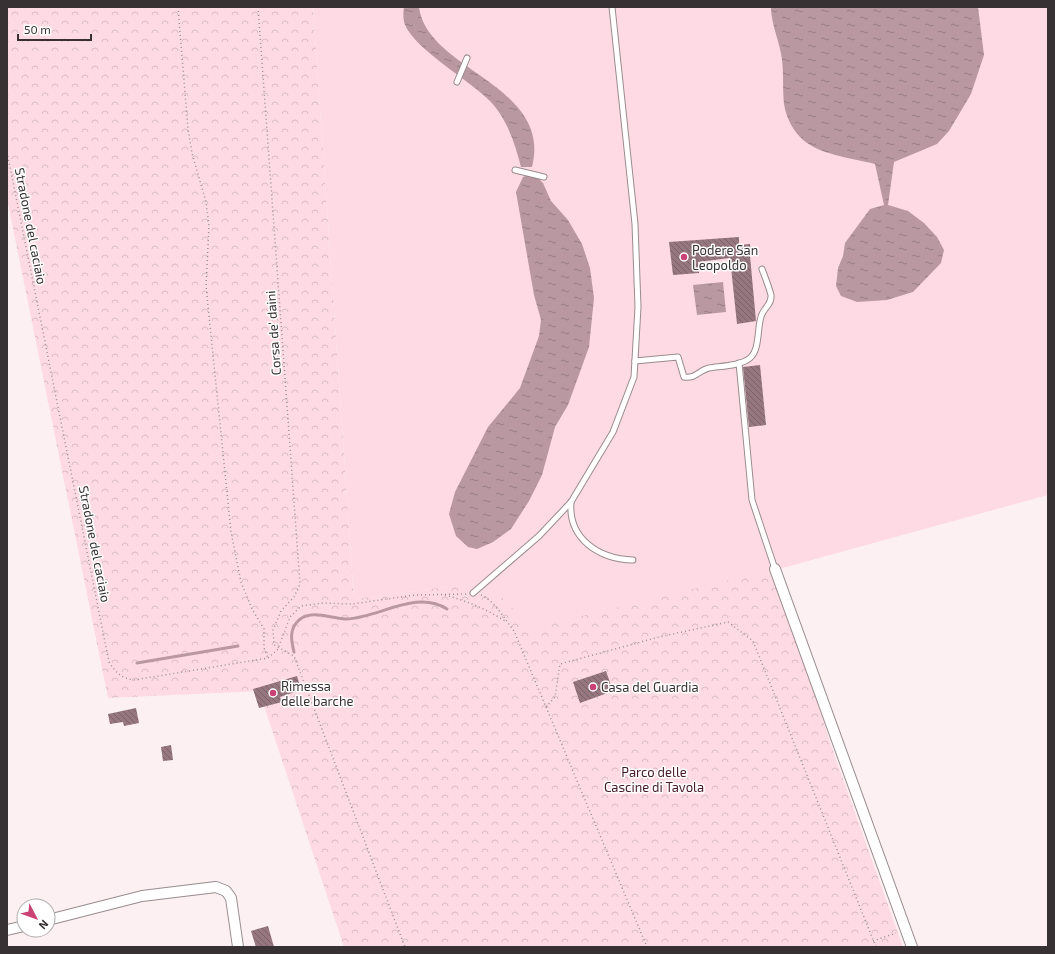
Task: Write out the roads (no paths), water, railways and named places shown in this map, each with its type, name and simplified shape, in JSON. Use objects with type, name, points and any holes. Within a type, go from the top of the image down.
[{"type":"street","points":[[775,569],[912,947]]},
{"type":"street","points":[[56,918],[142,896],[216,887],[226,891],[231,898],[238,947]]},
{"type":"lane","points":[[473,593],[539,536],[571,502],[613,432],[634,376],[638,307],[635,224],[612,7]]},
{"type":"lane","points":[[457,82],[467,58]]},
{"type":"lane","points":[[515,170],[544,177]]},
{"type":"lane","points":[[635,361],[678,357],[684,377],[689,378],[697,376],[705,369],[739,363],[750,358],[756,352],[761,315],[770,303],[771,295],[762,269]]},
{"type":"lane","points":[[739,363],[752,500],[775,569]]},
{"type":"lane","points":[[571,502],[570,515],[572,524],[591,546],[604,555],[620,559],[633,560]]},
{"type":"water","points":[[404,7],[419,7],[427,29],[443,47],[508,97],[524,116],[534,139],[532,167],[521,167],[506,123],[490,101],[431,54],[411,35],[404,23]]},
{"type":"water","points":[[771,7],[978,7],[984,55],[971,94],[949,131],[937,144],[894,162],[888,205],[908,211],[924,223],[937,237],[944,250],[941,263],[913,292],[887,300],[857,302],[841,296],[836,286],[838,268],[843,256],[845,243],[870,209],[884,205],[875,164],[820,150],[799,136],[791,124],[784,104],[782,60],[772,20]]},
{"type":"water","points":[[530,174],[537,177],[543,183],[551,201],[568,220],[582,244],[590,268],[594,298],[589,347],[568,405],[555,427],[542,475],[529,501],[511,529],[493,542],[477,549],[468,547],[456,536],[449,514],[455,492],[488,427],[520,388],[539,336],[541,320],[534,295],[516,192],[523,177]]},
{"type":"water","points":[[723,282],[726,312],[697,315],[693,285]]},
{"type":"waterway","points":[[294,652],[292,631],[299,620],[310,615],[322,615],[346,619],[359,617],[410,603],[423,602],[435,604],[447,609]]},
{"type":"waterway","points":[[137,663],[238,646]]},
{"type":"place","name":"Podere San Leopoldo","points":[[684,257]]},
{"type":"place","name":"Casa del Guardia","points":[[593,687]]},
{"type":"place","name":"Rimessa delle barche","points":[[273,693]]},
{"type":"park label","name":"Parco delle Cascine di Tavola","points":[[654,780]]}]
